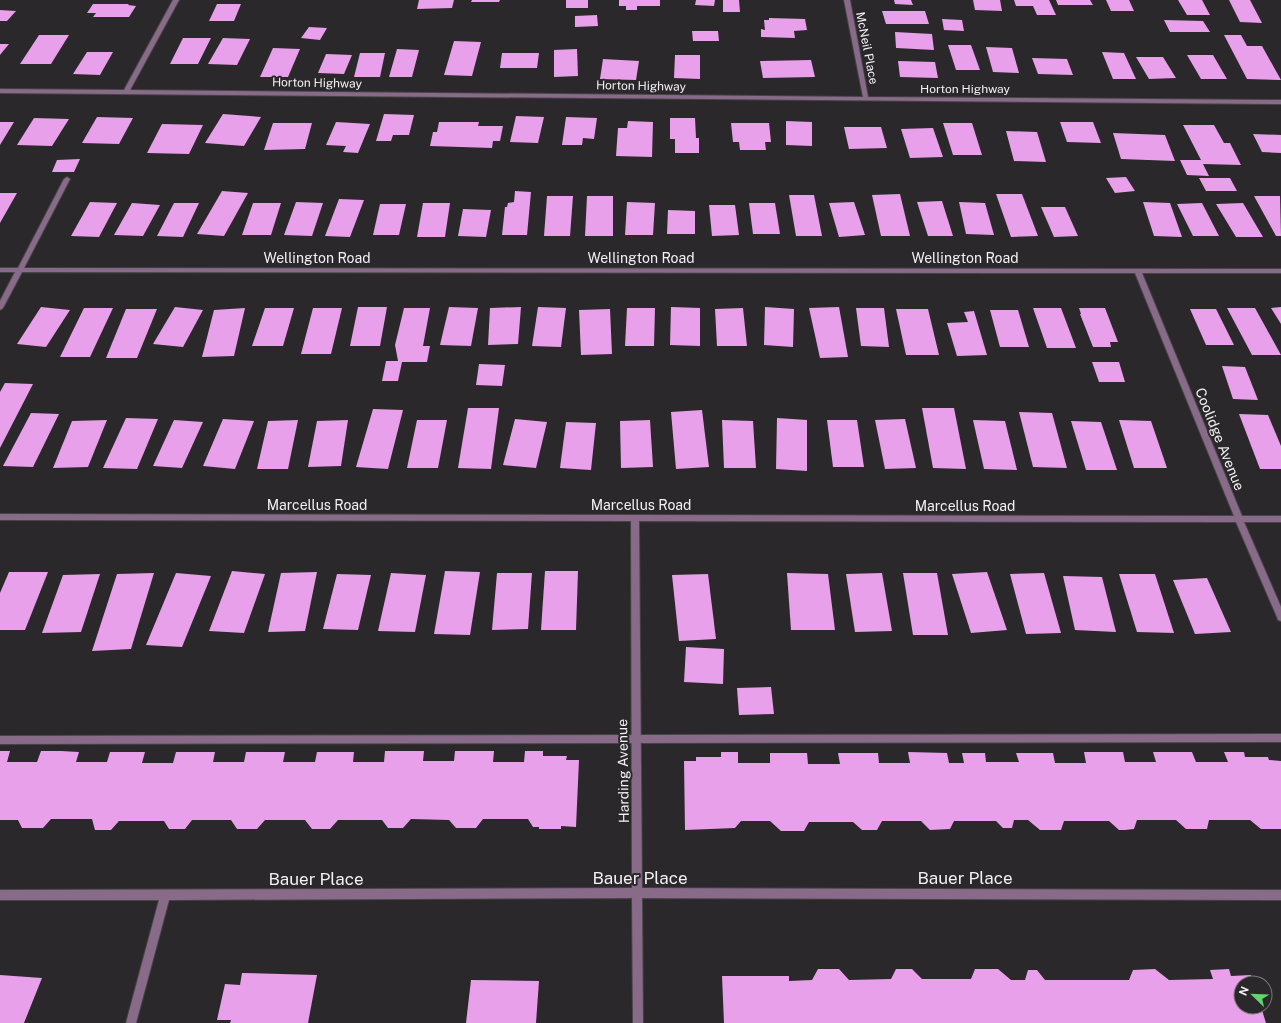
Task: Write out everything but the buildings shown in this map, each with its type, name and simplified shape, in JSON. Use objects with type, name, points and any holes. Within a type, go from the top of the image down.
[{"type":"street","points":[[126,92],[176,0]]},
{"type":"street","name":"McNeil Place","points":[[847,0],[866,99]]},
{"type":"street","name":"Horton Highway","points":[[0,91],[1281,102]]},
{"type":"street","points":[[0,308],[67,179]]},
{"type":"street","name":"Wellington Road","points":[[0,270],[1281,271]]},
{"type":"street","name":"Coolidge Avenue","points":[[1137,270],[1239,519],[1281,617]]},
{"type":"street","name":"Marcellus Road","points":[[0,517],[1281,519]]},
{"type":"street","name":"Harding Avenue","points":[[635,518],[638,1023]]},
{"type":"street","points":[[0,740],[1281,738]]},
{"type":"street","name":"Bauer Place","points":[[0,895],[638,893],[1281,896]]},
{"type":"street","points":[[131,1023],[165,895]]}]
